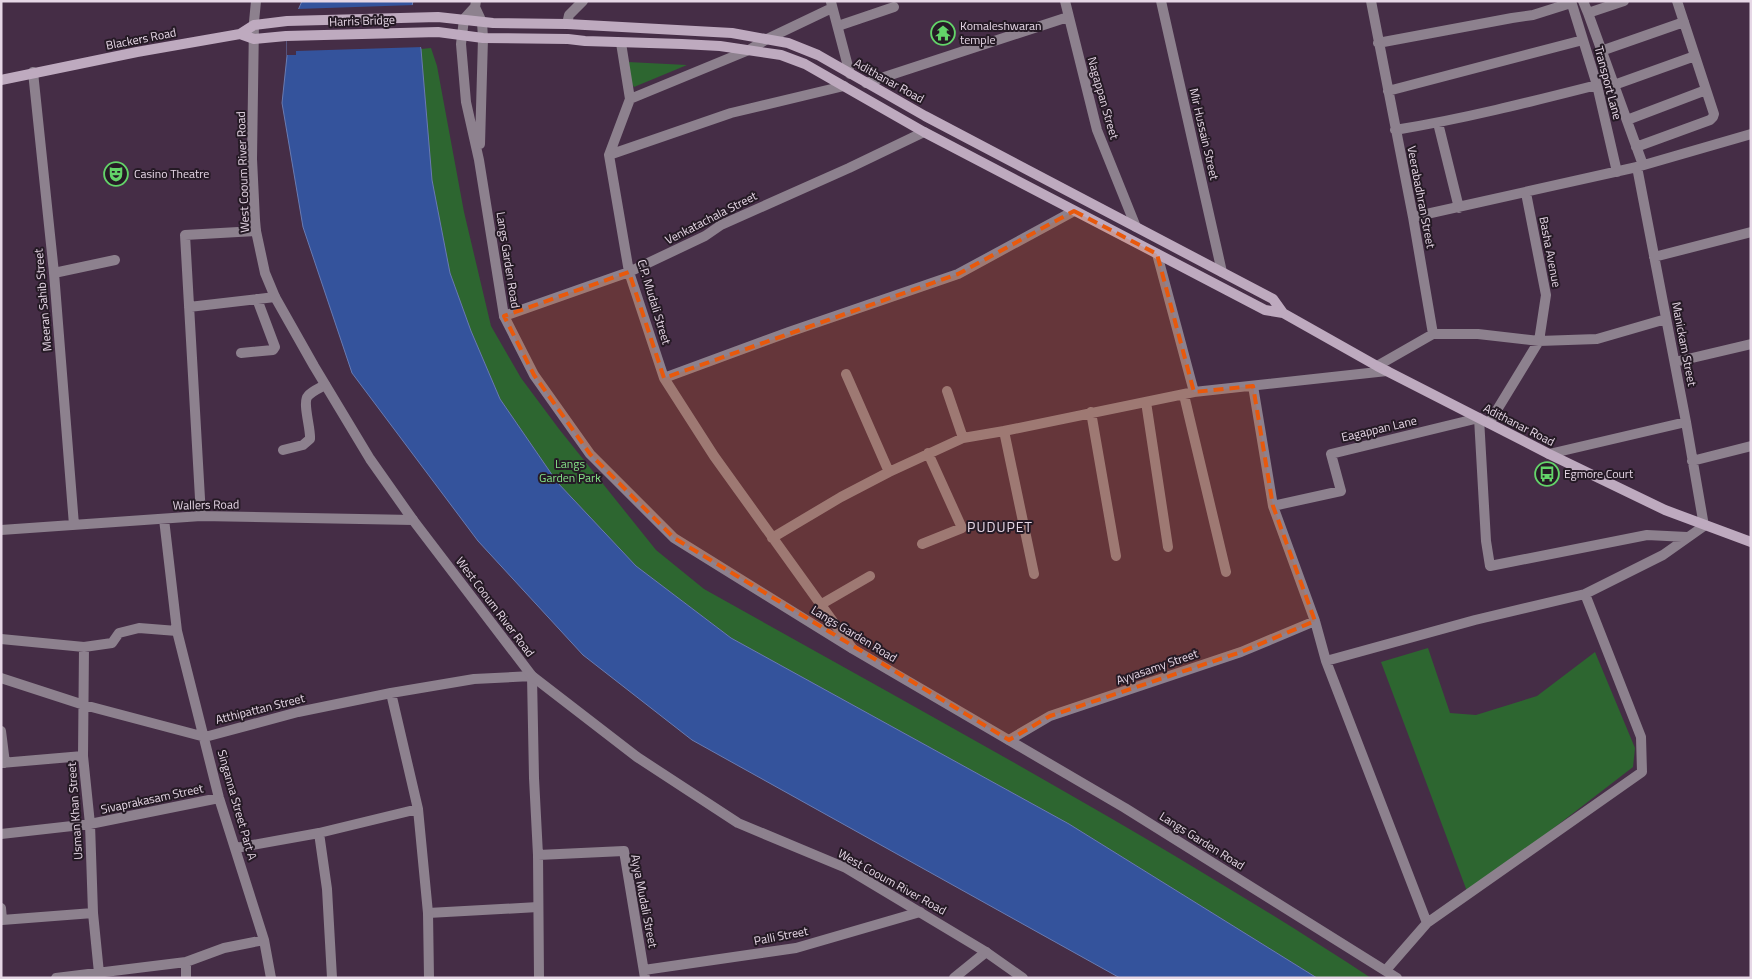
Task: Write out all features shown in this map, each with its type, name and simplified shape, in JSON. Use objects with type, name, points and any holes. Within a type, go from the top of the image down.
[{"type":"main road","name":"Harris Bridge","points":[[254,25],[286,21],[438,17]]},
{"type":"main road","name":"Adithanar Road","points":[[438,17],[493,23],[567,24],[732,33],[801,47],[1273,299],[1284,313]]},
{"type":"main road","points":[[240,34],[254,25]]},
{"type":"main road","name":"Harris Bridge","points":[[286,36],[438,32]]},
{"type":"main road","name":"Adithanar Road","points":[[438,32],[483,38],[568,39],[682,44],[781,54],[844,86],[924,132],[1074,211],[1265,310],[1284,313],[1377,366],[1549,454],[1665,510],[1751,542]]},
{"type":"main road","name":"Blackers Road","points":[[1,80],[33,72],[240,34],[254,38],[286,36]]},
{"type":"street","name":"West Cooum River Road","points":[[256,1],[252,159],[256,231],[266,273],[275,297],[370,459],[412,520],[532,676],[637,757],[738,823],[846,868],[986,952],[1023,978]]},
{"type":"street","points":[[567,24],[569,15],[584,1]]},
{"type":"street","name":"Nagappan Street","points":[[1065,1],[1097,130],[1136,227]]},
{"type":"street","name":"Mir Hussain Street","points":[[1161,1],[1222,272]]},
{"type":"street","name":"Veerabadhran Street","points":[[1371,1],[1395,130],[1414,217],[1433,334]]},
{"type":"street","name":"Manickam Street","points":[[1584,1],[1636,147],[1654,257],[1704,526]]},
{"type":"street","points":[[1588,13],[1624,1]]},
{"type":"street","points":[[1636,147],[1710,120],[1714,114],[1676,1]]},
{"type":"street","points":[[1378,43],[1533,15],[1571,2]]},
{"type":"street","name":"Transport Lane","points":[[1571,2],[1597,85],[1617,172]]},
{"type":"street","name":"Langs Garden Road","points":[[476,4],[464,20],[460,44],[466,102],[479,160],[504,316],[534,375],[590,454],[674,538],[853,649],[1125,808],[1397,978]]},
{"type":"street","name":"Langs Garden Road","points":[[476,4],[482,22],[483,38],[479,160]]},
{"type":"street","points":[[630,99],[749,50],[832,4],[850,74]]},
{"type":"street","points":[[838,26],[894,7]]},
{"type":"street","points":[[866,83],[1068,17]]},
{"type":"street","points":[[1601,51],[1684,22]]},
{"type":"street","points":[[1388,92],[1583,40]]},
{"type":"street","points":[[609,155],[630,99],[620,42]]},
{"type":"street","points":[[1614,85],[1695,56]]},
{"type":"street","name":"Meeran Sahib Street","points":[[33,72],[54,273],[74,525]]},
{"type":"street","points":[[1395,130],[1438,123],[1597,85]]},
{"type":"street","points":[[609,155],[731,113],[844,86]]},
{"type":"street","points":[[1626,120],[1706,90]]},
{"type":"street","points":[[1438,123],[1459,208]]},
{"type":"street","name":"Venkatachala Street","points":[[504,316],[629,272],[705,236],[721,225],[924,132]]},
{"type":"street","points":[[1414,217],[1617,172],[1751,134]]},
{"type":"street","name":"C.P. Mudali Street","points":[[609,155],[629,272],[664,378],[714,456],[853,649]]},
{"type":"street","name":"Basha Avenue","points":[[1490,423],[1539,341],[1546,295],[1526,193]]},
{"type":"street","points":[[664,378],[789,332],[958,274],[1074,211]]},
{"type":"street","points":[[201,516],[185,235],[256,231]]},
{"type":"street","points":[[1654,257],[1751,232]]},
{"type":"street","points":[[1157,254],[1189,394],[1226,572]]},
{"type":"street","points":[[54,273],[115,260]]},
{"type":"street","points":[[189,307],[275,297]]},
{"type":"street","points":[[241,353],[276,348],[257,299]]},
{"type":"street","points":[[1377,366],[1433,334],[1478,334],[1539,341],[1597,339],[1666,319]]},
{"type":"street","points":[[1675,362],[1751,344]]},
{"type":"street","points":[[772,538],[841,497],[928,453],[963,438],[1189,394],[1387,370]]},
{"type":"street","points":[[846,374],[889,472]]},
{"type":"street","points":[[283,450],[302,445],[310,439],[311,433],[305,401],[308,396],[325,385]]},
{"type":"street","points":[[1253,386],[1273,506],[1315,621],[1326,661],[1427,923]]},
{"type":"street","points":[[947,391],[963,438]]},
{"type":"street","points":[[1146,402],[1168,547]]},
{"type":"street","points":[[1091,412],[1116,556]]},
{"type":"street","points":[[1479,418],[1486,541],[1490,566],[1647,535],[1687,537]]},
{"type":"street","name":"Eagappan Lane","points":[[1273,506],[1340,491],[1331,454],[1479,418]]},
{"type":"street","points":[[1549,454],[1686,422]]},
{"type":"street","points":[[1004,431],[1034,574]]},
{"type":"street","points":[[1692,462],[1751,446]]},
{"type":"street","points":[[922,544],[962,528],[928,453]]},
{"type":"street","name":"Wallers Road","points":[[1,530],[201,516],[412,520]]},
{"type":"street","name":"Singanna Street Part A","points":[[164,519],[177,631],[219,798],[264,940],[271,978]]},
{"type":"street","points":[[1326,661],[1475,620],[1585,594],[1663,555],[1704,526]]},
{"type":"street","points":[[820,605],[870,576]]},
{"type":"street","points":[[1386,970],[1427,923],[1642,772],[1642,737],[1585,594]]},
{"type":"street","name":"Ayyasamy Street","points":[[1009,740],[1050,716],[1241,652],[1315,621]]},
{"type":"street","points":[[1,639],[84,647],[112,643],[119,633],[139,628],[177,631]]},
{"type":"street","name":"Usman Khan Street","points":[[84,647],[83,756],[90,824],[93,913],[99,973]]},
{"type":"street","points":[[532,676],[538,855],[539,978]]},
{"type":"street","name":"Atthipattan Street","points":[[1,678],[84,706],[205,737],[298,712],[391,693],[474,679],[532,676]]},
{"type":"street","points":[[391,693],[418,808],[428,913],[429,978]]},
{"type":"street","points":[[1,731],[3,763],[83,756]]},
{"type":"street","name":"Sivaprakasam Street","points":[[1,834],[90,824],[219,798]]},
{"type":"street","points":[[236,848],[319,833],[418,808]]},
{"type":"street","points":[[319,833],[326,889],[332,978]]},
{"type":"street","name":"Ayya Mudali Street","points":[[538,855],[624,851],[644,974]]},
{"type":"street","points":[[428,913],[538,907]]},
{"type":"street","points":[[1,908],[2,920],[93,913]]},
{"type":"street","name":"Palli Street","points":[[644,974],[796,948],[920,912]]},
{"type":"street","points":[[56,978],[186,962],[224,948],[264,940]]},
{"type":"street","points":[[954,978],[986,952]]},
{"type":"street","points":[[186,962],[186,978]]},
{"type":"highlighted area","points":[[1074,211],[1157,254],[1194,392],[1253,386],[1273,506],[1315,621],[1241,652],[1050,716],[1009,740],[674,538],[590,454],[534,375],[504,316],[629,272],[664,378],[958,274]]},
{"type":"green space","name":"Langs Garden Park","points":[[431,48],[437,66],[464,212],[491,326],[521,378],[559,429],[656,550],[704,589],[1125,826],[1208,875],[1371,978],[1317,978],[1069,824],[731,638],[636,566],[557,482],[500,399],[471,331],[450,273],[432,180],[421,49]]},
{"type":"green space","points":[[628,62],[687,65],[634,87],[627,76]]},
{"type":"green space","points":[[1428,648],[1450,713],[1476,715],[1537,696],[1595,652],[1635,748],[1633,767],[1468,894],[1381,662]]},
{"type":"water","points":[[302,1],[413,1],[411,11],[421,49],[432,180],[450,273],[471,331],[500,399],[557,482],[636,566],[731,638],[1069,824],[1317,978],[1120,978],[692,740],[583,655],[478,541],[352,373],[303,227],[282,103],[287,36]]},
{"type":"pier","points":[[415,5],[414,11],[423,47],[296,51],[296,55],[287,55],[287,30],[297,9]]},
{"type":"place","name":"Komaleshwaran temple","points":[[943,33]]},
{"type":"place","name":"Casino Theatre","points":[[116,174]]},
{"type":"place","name":"Egmore Court","points":[[1547,474]]},
{"type":"district","name":"PUDUPET","points":[[1000,527]]}]
